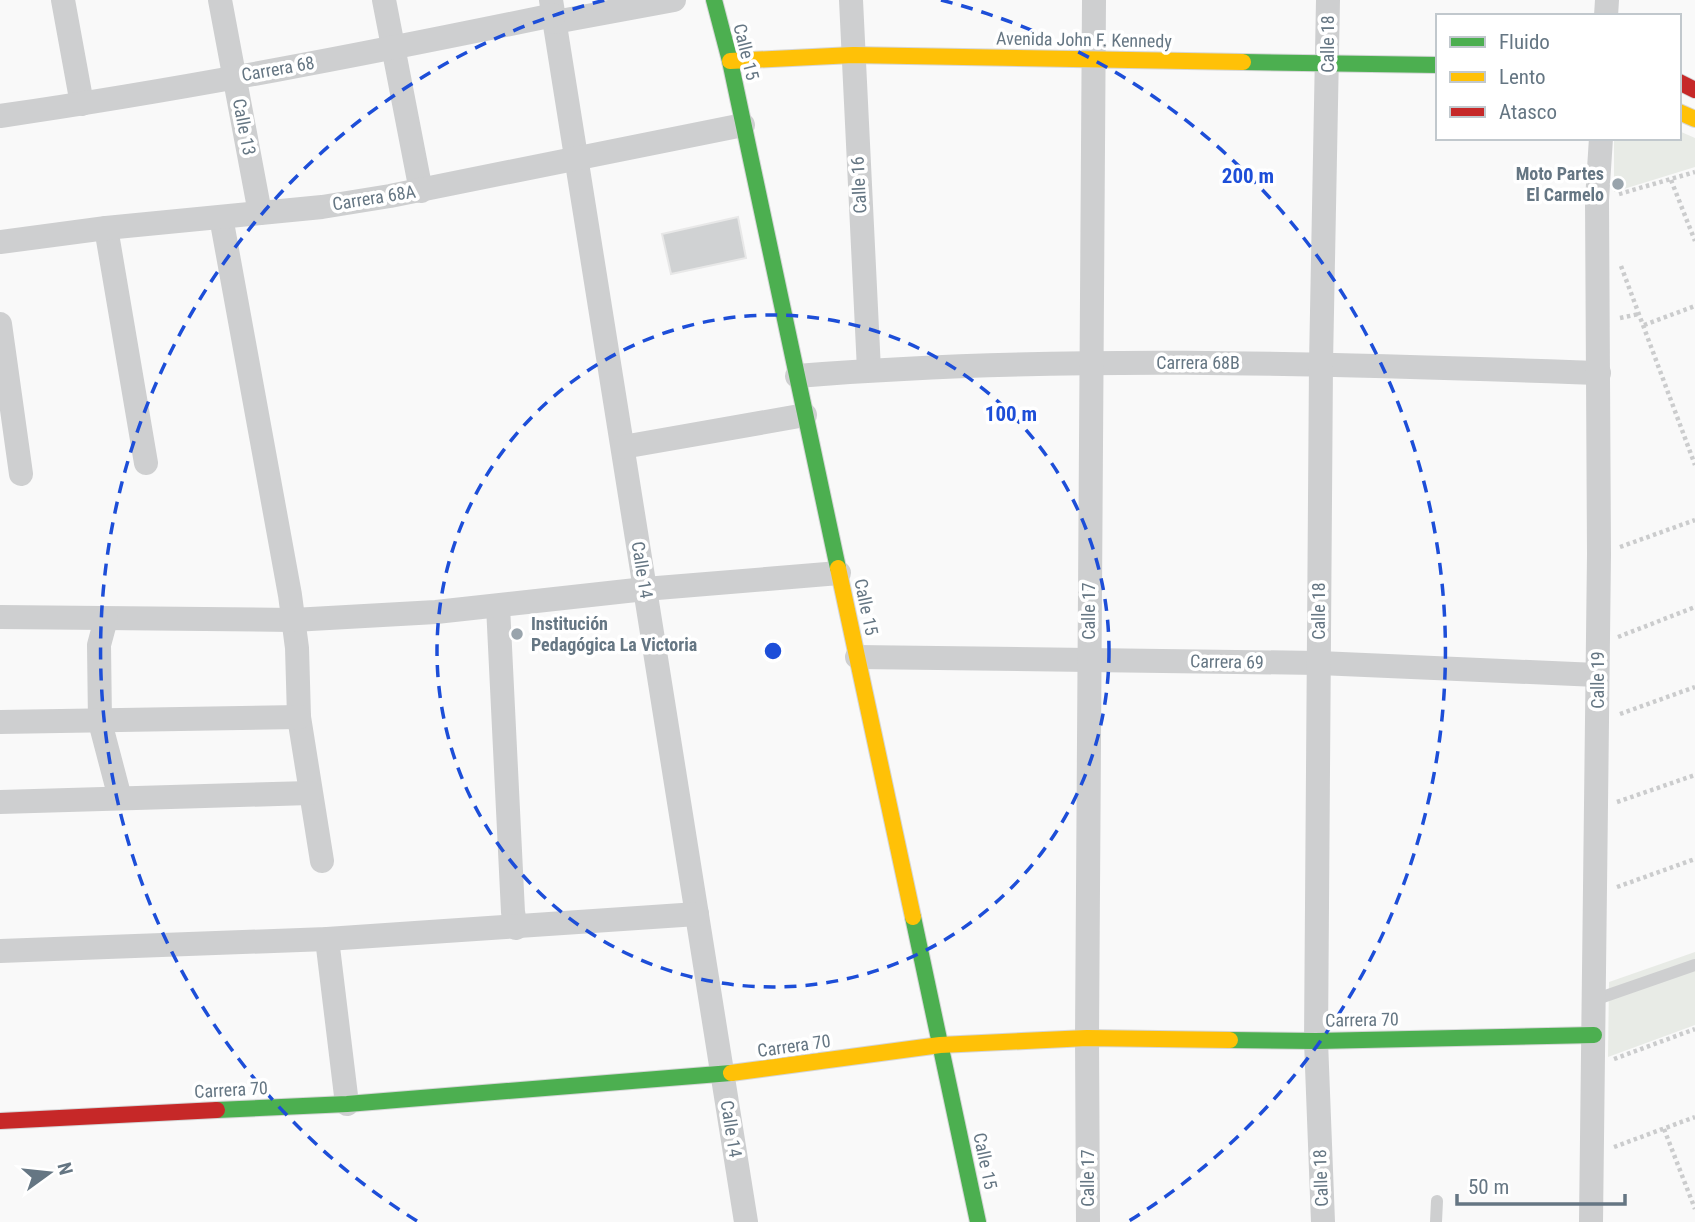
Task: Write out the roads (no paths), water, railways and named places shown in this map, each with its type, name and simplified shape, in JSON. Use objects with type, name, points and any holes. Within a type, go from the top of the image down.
[{"type":"street","points":[[63,0],[82,104]]},
{"type":"street","name":"Calle 13","points":[[220,0],[260,213]]},
{"type":"street","points":[[384,0],[421,191]]},
{"type":"street","name":"Carrera 68","points":[[0,116],[82,104],[393,48],[553,12],[674,0]]},
{"type":"street","name":"Calle 15","points":[[714,0],[730,61],[978,1222]]},
{"type":"street","name":"Calle 16","points":[[851,0],[869,370]]},
{"type":"street","name":"Calle 17","points":[[1088,1222],[1094,0]]},
{"type":"street","name":"Calle 18","points":[[1323,1222],[1316,1041],[1321,364],[1328,0]]},
{"type":"street","name":"Calle 14","points":[[553,12],[746,1222]]},
{"type":"street","name":"Avenida John F. Kennedy","points":[[730,61],[853,55],[1436,65]]},
{"type":"street","name":"Carrera 68A","points":[[0,242],[106,228],[322,207],[421,191],[743,125]]},
{"type":"street","name":"Calle 19","points":[[1591,1222],[1599,554],[1597,200],[1601,140]]},
{"type":"street","points":[[221,217],[293,620],[297,648],[299,717],[322,861]]},
{"type":"street","points":[[106,228],[146,463]]},
{"type":"street","points":[[0,324],[21,474]]},
{"type":"street","name":"Carrera 68B","points":[[797,376],[869,370],[1091,363],[1321,364],[1599,373]]},
{"type":"street","points":[[623,447],[805,415]]},
{"type":"street","points":[[0,617],[293,620],[498,606],[645,589],[839,573]]},
{"type":"street","points":[[498,606],[513,912],[516,928]]},
{"type":"street","points":[[106,619],[99,645],[100,722],[120,798]]},
{"type":"street","name":"Carrera 69","points":[[857,657],[1319,663],[1597,675]]},
{"type":"street","points":[[0,722],[299,717]]},
{"type":"street","points":[[0,802],[310,793]]},
{"type":"street","points":[[0,951],[327,939],[697,914]]},
{"type":"street","points":[[327,939],[347,1104]]},
{"type":"street","name":"Carrera 70","points":[[0,1121],[347,1104],[723,1074],[940,1045],[1087,1038],[1316,1041],[1594,1035]]},
{"type":"lane","points":[[1594,1000],[1695,965]]},
{"type":"lane","points":[[1436,1222],[1437,1201]]},
{"type":"place","name":"Moto Partes El Carmelo","points":[[1618,184]]},
{"type":"place","name":"Institución Pedagógica La Victoria","points":[[517,634]]}]
